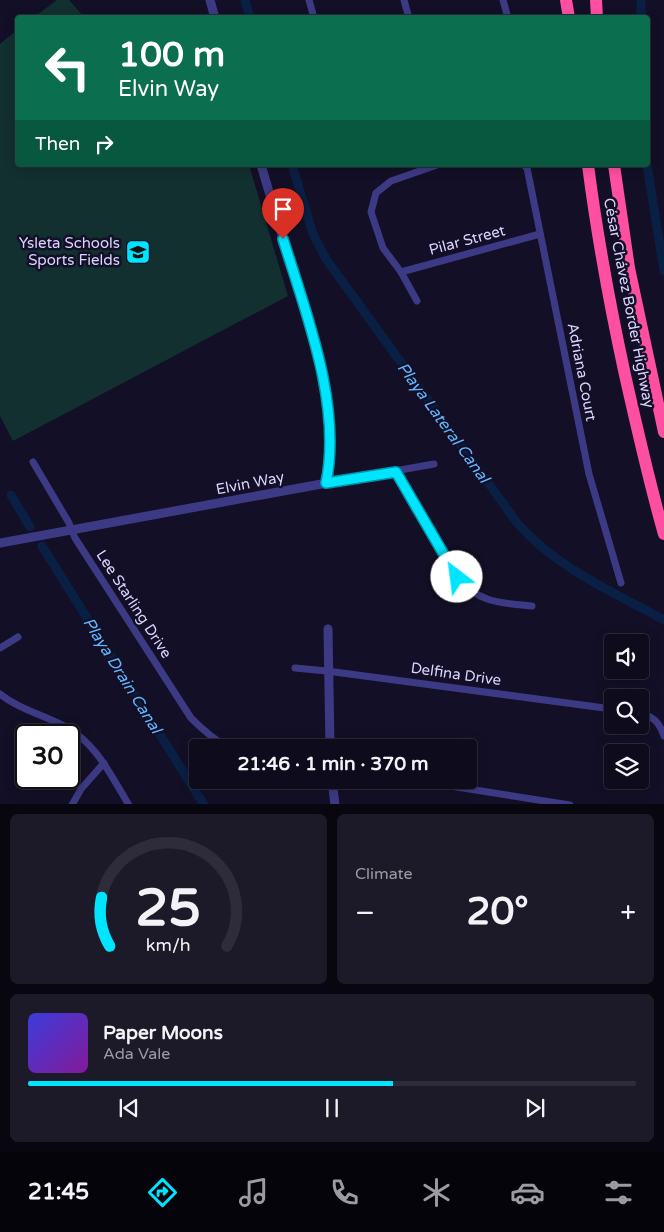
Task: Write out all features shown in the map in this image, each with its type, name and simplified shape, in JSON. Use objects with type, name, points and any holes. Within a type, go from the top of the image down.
[{"type":"highway","points":[[566,0],[568,15]]},
{"type":"highway","points":[[569,15],[570,0]]},
{"type":"highway","points":[[597,0],[597,15]]},
{"type":"highway","name":"César Chávez Border Highway","points":[[588,167],[592,201],[616,331],[642,450],[664,534]]},
{"type":"highway","name":"César Chávez Border Highway","points":[[614,167],[629,268],[664,432]]},
{"type":"street","points":[[210,0],[214,15]]},
{"type":"street","points":[[309,0],[313,15]]},
{"type":"street","points":[[404,0],[408,15]]},
{"type":"street","points":[[503,0],[507,15]]},
{"type":"street","points":[[262,167],[317,349],[325,386],[329,438],[326,483]]},
{"type":"street","points":[[417,301],[401,272],[383,248],[371,212],[376,194],[391,181],[431,167]]},
{"type":"street","name":"Adriana Court","points":[[526,167],[589,474],[622,583]]},
{"type":"street","name":"Pilar Street","points":[[401,272],[540,234]]},
{"type":"street","name":"Lee Starling Drive","points":[[33,462],[80,546],[191,718],[215,739]]},
{"type":"street","name":"Elvin Way","points":[[0,543],[434,464]]},
{"type":"street","points":[[396,472],[462,584],[480,597],[494,602],[532,606]]},
{"type":"street","points":[[328,628],[327,671],[330,739]]},
{"type":"street","points":[[0,648],[18,637]]},
{"type":"street","name":"Delfina Drive","points":[[295,668],[604,708]]},
{"type":"street","points":[[0,694],[20,708],[56,722],[76,733],[93,749],[104,763],[129,804]]},
{"type":"street","points":[[649,716],[659,723],[664,736]]},
{"type":"street","points":[[72,804],[81,789],[104,763]]},
{"type":"street","points":[[333,789],[335,804]]},
{"type":"street","points":[[471,789],[570,804]]},
{"type":"green space","points":[[57,0],[69,0],[82,15],[37,15]]},
{"type":"green space","name":"Ysleta Schools Sports Fields","points":[[15,32],[15,167],[250,167],[288,296],[13,441],[0,416],[0,44]]},
{"type":"waterway","name":"Playa Lateral Canal","points":[[245,0],[249,15]]},
{"type":"waterway","points":[[641,0],[641,15]]},
{"type":"waterway","name":"Playa Lateral Canal","points":[[293,167],[313,234],[326,259],[518,524],[550,554],[586,578],[664,620]]},
{"type":"waterway","points":[[647,167],[664,271]]},
{"type":"waterway","name":"Playa Drain Canal","points":[[11,495],[30,527]]},
{"type":"waterway","name":"Playa Drain Canal","points":[[42,546],[203,804]]},
{"type":"place","name":"Ysleta Schools Sports Fields","points":[[138,252]]},
{"type":"route","points":[[283,239],[317,349],[325,386],[329,438],[326,483],[396,472],[457,577]]}]
